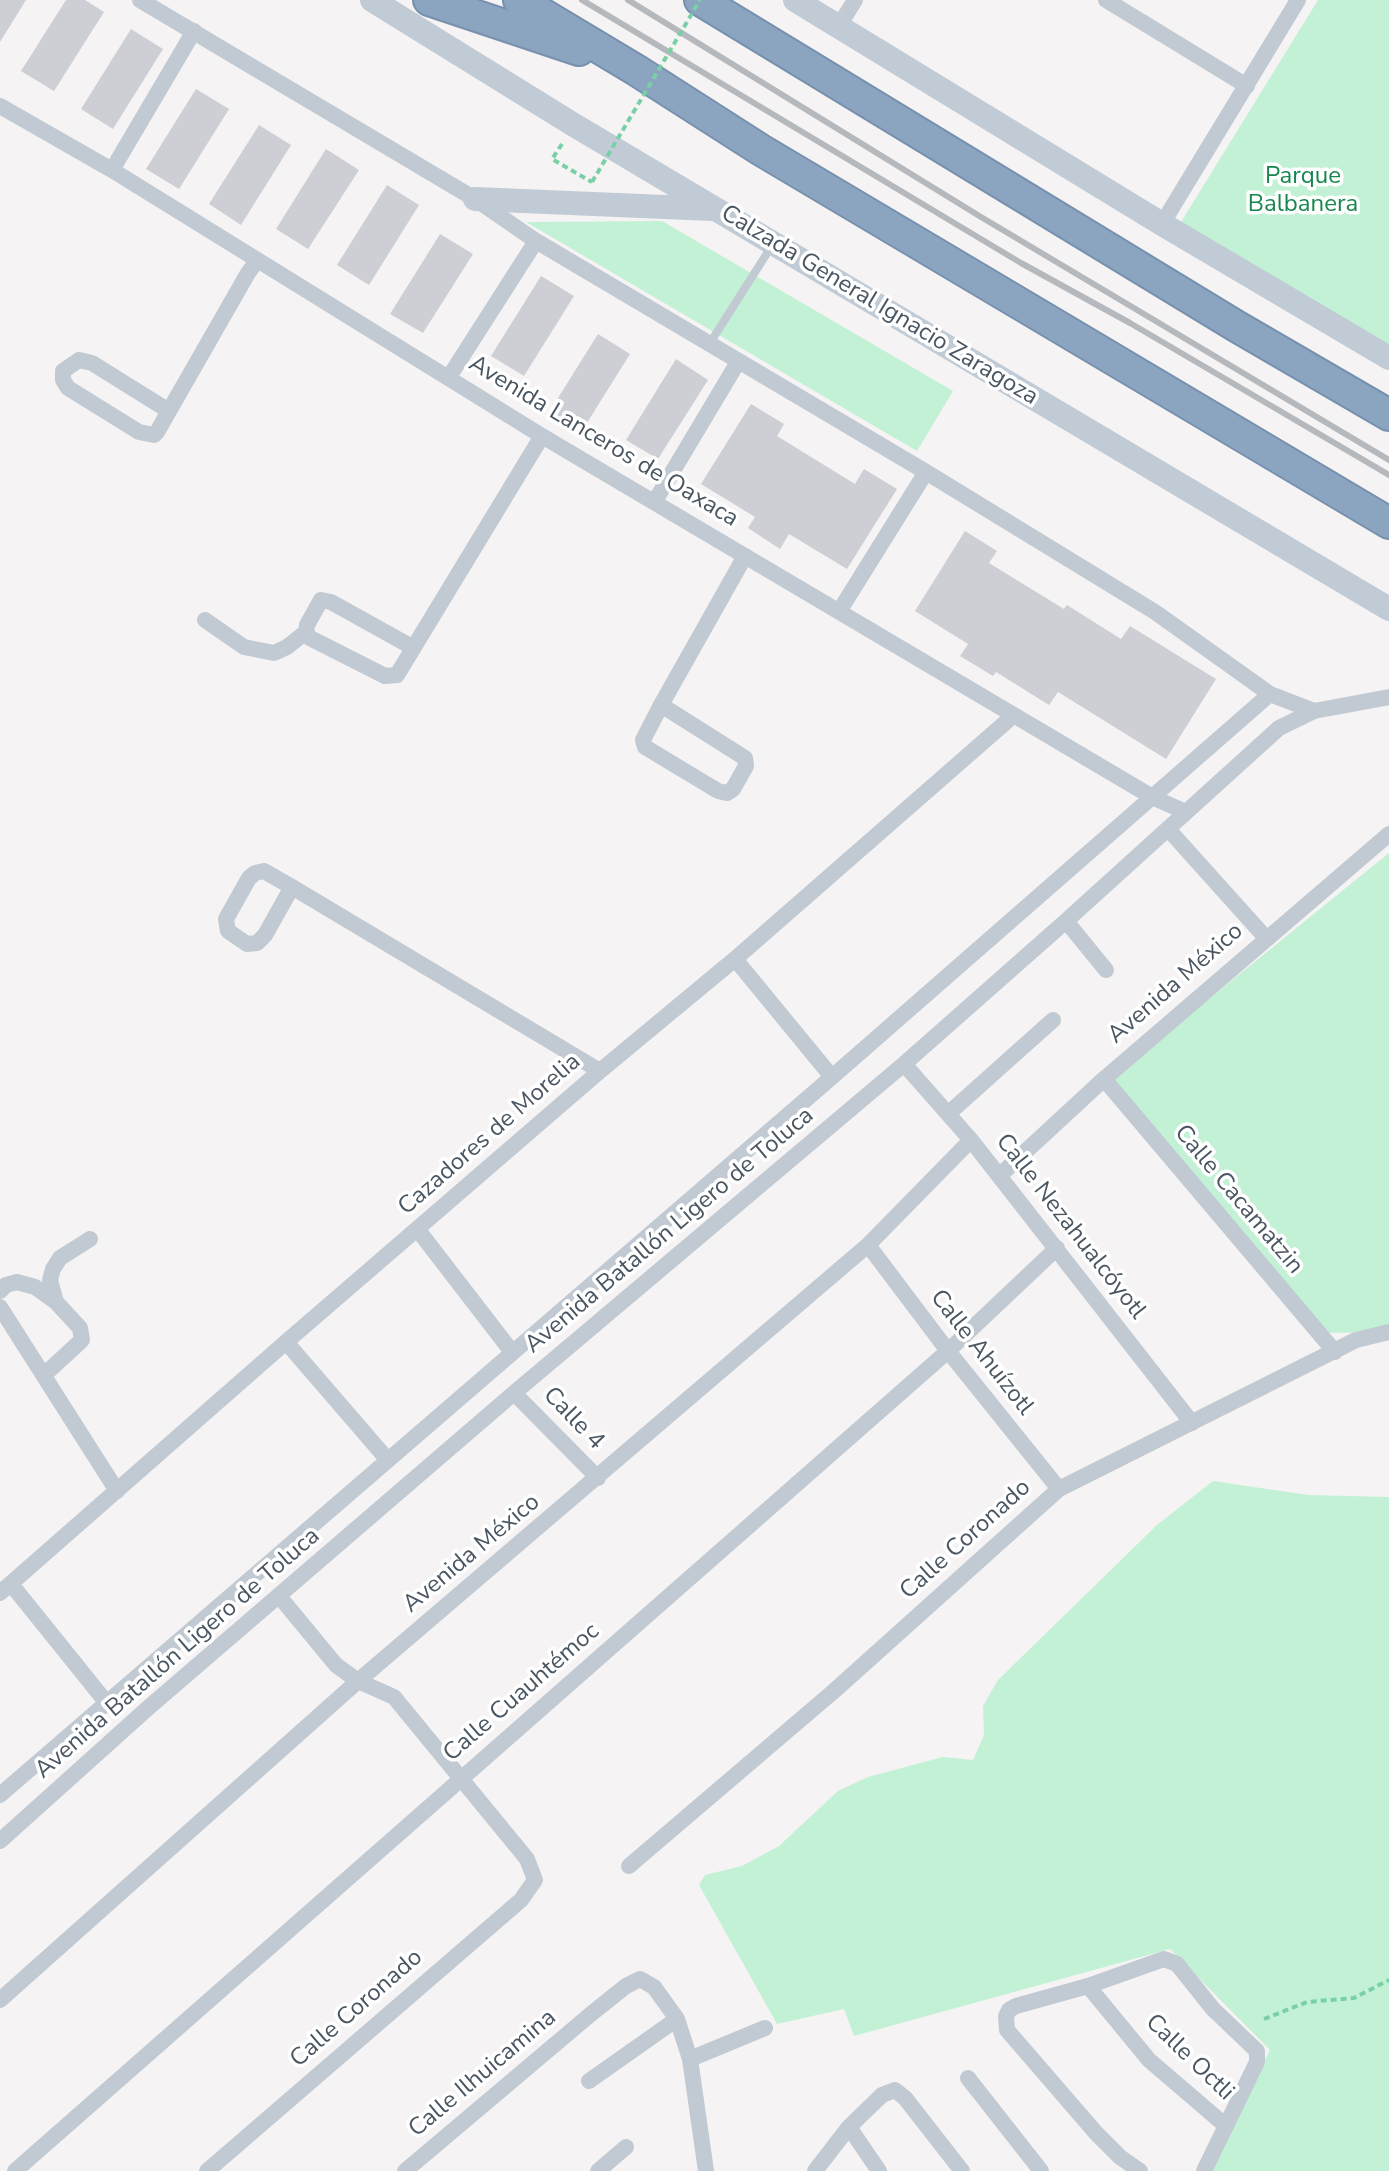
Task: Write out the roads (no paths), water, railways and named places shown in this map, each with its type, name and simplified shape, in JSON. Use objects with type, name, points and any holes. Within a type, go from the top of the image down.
[{"type":"highway","points":[[429,0],[636,70]]},
{"type":"highway","points":[[519,0],[775,158],[1389,523]]},
{"type":"highway","points":[[700,0],[722,10],[1222,318],[1389,415]]},
{"type":"main road","name":"Calzada General Ignacio Zaragoza","points":[[372,0],[574,125],[1389,609]]},
{"type":"main road","points":[[795,0],[1162,224],[1389,358]]},
{"type":"main road","points":[[475,199],[718,210]]},
{"type":"street","points":[[140,0],[475,199],[536,241],[1155,612],[1270,694],[1314,711]]},
{"type":"street","points":[[839,26],[855,0]]},
{"type":"street","points":[[1106,0],[1247,86]]},
{"type":"street","points":[[1162,224],[1298,0]]},
{"type":"street","points":[[112,170],[194,31]]},
{"type":"street","name":"Avenida Lanceros de Oaxaca","points":[[1,109],[112,170],[542,436],[1154,798],[1186,812]]},
{"type":"street","points":[[449,377],[536,241]]},
{"type":"street","points":[[169,411],[92,363],[79,360],[63,371],[63,380],[68,388],[150,436],[157,432],[257,261]]},
{"type":"street","points":[[655,501],[738,362]]},
{"type":"street","points":[[412,647],[326,601],[321,600],[317,605],[307,625],[306,632],[310,638],[385,676],[397,675],[542,436]]},
{"type":"street","points":[[840,610],[926,472]]},
{"type":"street","points":[[661,705],[745,758],[745,770],[731,792],[718,791],[645,747],[645,736],[661,705],[745,556]]},
{"type":"street","points":[[205,620],[244,647],[259,652],[274,653],[306,632]]},
{"type":"street","name":"Avenida Batallón Ligero de Toluca","points":[[0,1795],[1154,798],[1270,694]]},
{"type":"street","name":"Avenida Batallón Ligero de Toluca","points":[[0,1841],[148,1708],[514,1393],[904,1064],[1279,728],[1314,711],[1389,697]]},
{"type":"street","name":"Cazadores de Morelia","points":[[6,1588],[286,1342],[600,1071],[735,959],[1014,715]]},
{"type":"street","points":[[1168,829],[1266,938]]},
{"type":"street","name":"Avenida México","points":[[999,1176],[1104,1079],[1389,834]]},
{"type":"street","points":[[292,887],[265,935],[257,943],[247,944],[228,931],[225,923],[228,914],[252,875],[264,871],[292,887],[600,1071]]},
{"type":"street","points":[[1066,921],[1106,970]]},
{"type":"street","points":[[735,959],[832,1077]]},
{"type":"street","points":[[949,1113],[1053,1020]]},
{"type":"street","name":"Calle Nezahualcóyotl","points":[[904,1064],[971,1140],[1192,1423]]},
{"type":"street","name":"Calle Cacamatzin","points":[[1104,1079],[1335,1352]]},
{"type":"street","name":"Avenida México","points":[[0,2000],[358,1681],[868,1245],[971,1140]]},
{"type":"street","points":[[418,1230],[512,1352]]},
{"type":"street","points":[[56,1302],[50,1280],[53,1269],[60,1258],[90,1239]]},
{"type":"street","name":"Calle Ahuízotl","points":[[868,1245],[1059,1489]]},
{"type":"street","name":"Calle Cuauhtémoc","points":[[15,2171],[948,1351],[1057,1248]]},
{"type":"street","points":[[0,1291],[6,1285],[17,1282],[35,1287],[56,1302],[80,1328],[82,1340],[44,1375]]},
{"type":"street","points":[[0,1307],[117,1491]]},
{"type":"street","name":"Calle Coronado","points":[[629,1866],[834,1691],[1059,1489],[1356,1340],[1389,1332]]},
{"type":"street","points":[[286,1342],[387,1459]]},
{"type":"street","name":"Calle 4","points":[[514,1393],[598,1478]]},
{"type":"street","points":[[6,1588],[106,1702]]},
{"type":"street","points":[[279,1596],[336,1665],[358,1681],[394,1697],[461,1779]]},
{"type":"street","name":"Calle Coronado","points":[[207,2171],[521,1900],[535,1880],[527,1859],[461,1779]]},
{"type":"street","points":[[1140,2171],[1120,2157],[1096,2133],[1007,2030],[1006,2016],[1016,2006],[1088,1986],[1159,1959],[1177,1964],[1213,2009],[1257,2051],[1257,2062],[1204,2171]]},
{"type":"street","name":"Calle Ilhuicamina","points":[[405,2171],[626,1986],[640,1979],[654,1987],[677,2019]]},
{"type":"street","name":"Calle Octli","points":[[1088,1986],[1149,2060],[1226,2126]]},
{"type":"street","points":[[589,2081],[677,2019],[690,2059],[706,2171]]},
{"type":"street","points":[[690,2059],[765,2028]]},
{"type":"street","points":[[968,2078],[1041,2171]]},
{"type":"street","points":[[815,2171],[849,2127],[882,2095],[895,2090],[905,2098],[962,2171]]},
{"type":"street","points":[[849,2127],[879,2171]]},
{"type":"street","points":[[598,2171],[626,2147]]},
{"type":"lane","points":[[709,344],[774,243]]},
{"type":"railway","points":[[582,0],[1021,263],[1130,323],[1389,475]]},
{"type":"railway","points":[[628,0],[981,217],[1389,460]]},
{"type":"park label","name":"Parque Balbanera","points":[[1303,191]]}]
